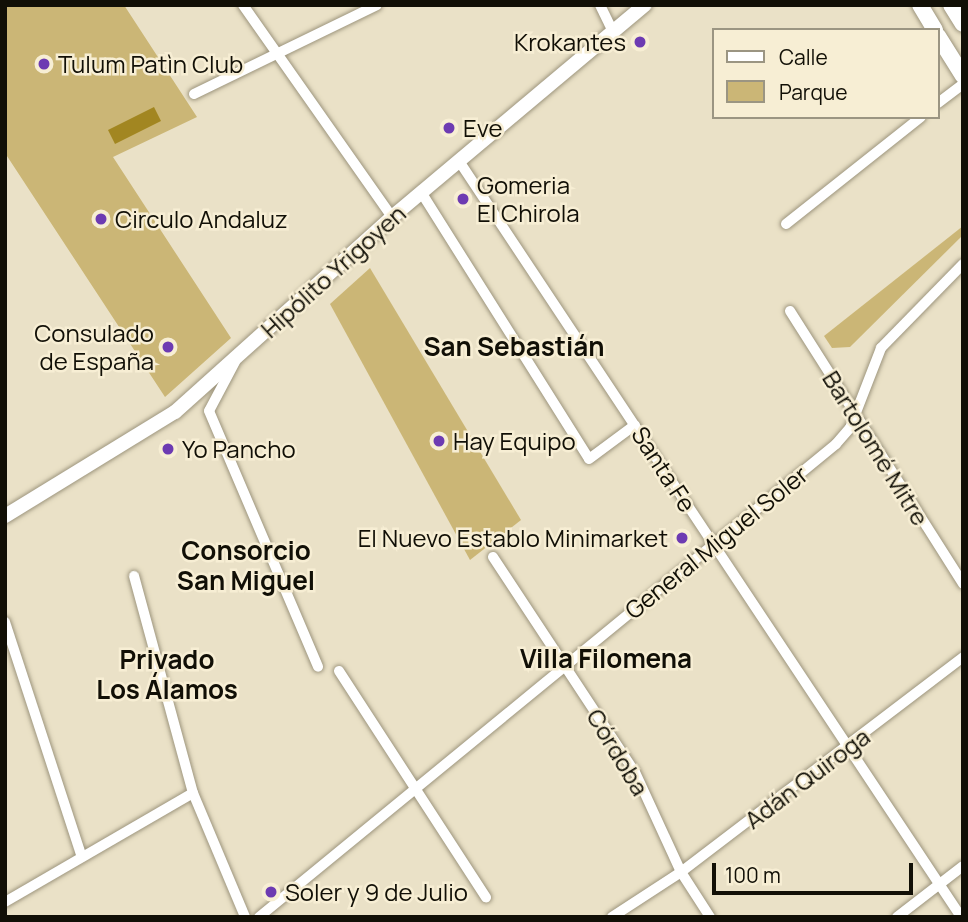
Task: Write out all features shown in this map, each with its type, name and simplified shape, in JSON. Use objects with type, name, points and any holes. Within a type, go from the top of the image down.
[{"type":"main road","name":"Hipólito Yrigoyen","points":[[5,516],[144,434],[237,359],[421,192],[645,5]]},
{"type":"main road","points":[[920,5],[934,28]]},
{"type":"main road","points":[[951,5],[963,24]]},
{"type":"main road","points":[[940,39],[963,76]]},
{"type":"street","points":[[243,5],[392,217]]},
{"type":"street","points":[[194,93],[377,5]]},
{"type":"street","points":[[600,5],[613,32]]},
{"type":"street","points":[[940,101],[963,84]]},
{"type":"street","points":[[786,224],[918,119]]},
{"type":"street","name":"Santa Fe","points":[[459,160],[961,917]]},
{"type":"street","points":[[421,192],[589,459],[635,425]]},
{"type":"street","name":"General Miguel Soler","points":[[259,917],[836,444],[855,414],[881,348],[963,264]]},
{"type":"street","name":"Bartolomé Mitre","points":[[790,311],[963,584]]},
{"type":"street","points":[[237,359],[209,411],[318,667]]},
{"type":"street","name":"Córdoba","points":[[493,557],[635,772],[681,872],[710,917]]},
{"type":"street","points":[[134,576],[193,793],[245,917]]},
{"type":"street","points":[[5,622],[82,858]]},
{"type":"street","name":"Adán Quiroga","points":[[612,917],[681,872],[963,657]]},
{"type":"street","points":[[340,671],[486,897]]},
{"type":"street","points":[[5,902],[193,793]]},
{"type":"street","points":[[897,917],[963,866]]},
{"type":"green space","name":"Circulo Andaluz","points":[[5,5],[124,5],[197,117],[113,157],[231,338],[165,397],[5,153]]},
{"type":"green space","points":[[963,226],[963,235],[850,347],[832,348],[824,336]]},
{"type":"green space","name":"Hay Equipo","points":[[370,268],[521,520],[470,560],[330,304]]},
{"type":"shaded area","points":[[154,107],[161,121],[115,144],[108,130]]},
{"type":"place","name":"Krokantes","points":[[640,42]]},
{"type":"place","name":"Tulum Patìn Club","points":[[44,64]]},
{"type":"place","name":"Eve","points":[[449,128]]},
{"type":"place","name":"Gomeria El Chirola","points":[[463,199]]},
{"type":"place","name":"Circulo Andaluz","points":[[101,219]]},
{"type":"place","name":"Consulado de España","points":[[168,347]]},
{"type":"place","name":"Hay Equipo","points":[[439,441]]},
{"type":"place","name":"Yo Pancho","points":[[168,449]]},
{"type":"place","name":"El Nuevo Establo Minimarket","points":[[682,538]]},
{"type":"place","name":"Soler y 9 de Julio","points":[[271,892]]},
{"type":"district","name":"San Sebastián","points":[[514,347]]},
{"type":"district","name":"Consorcio San Miguel","points":[[246,566]]},
{"type":"district","name":"Villa Filomena","points":[[606,659]]},
{"type":"district","name":"Privado Los Álamos","points":[[167,675]]}]
